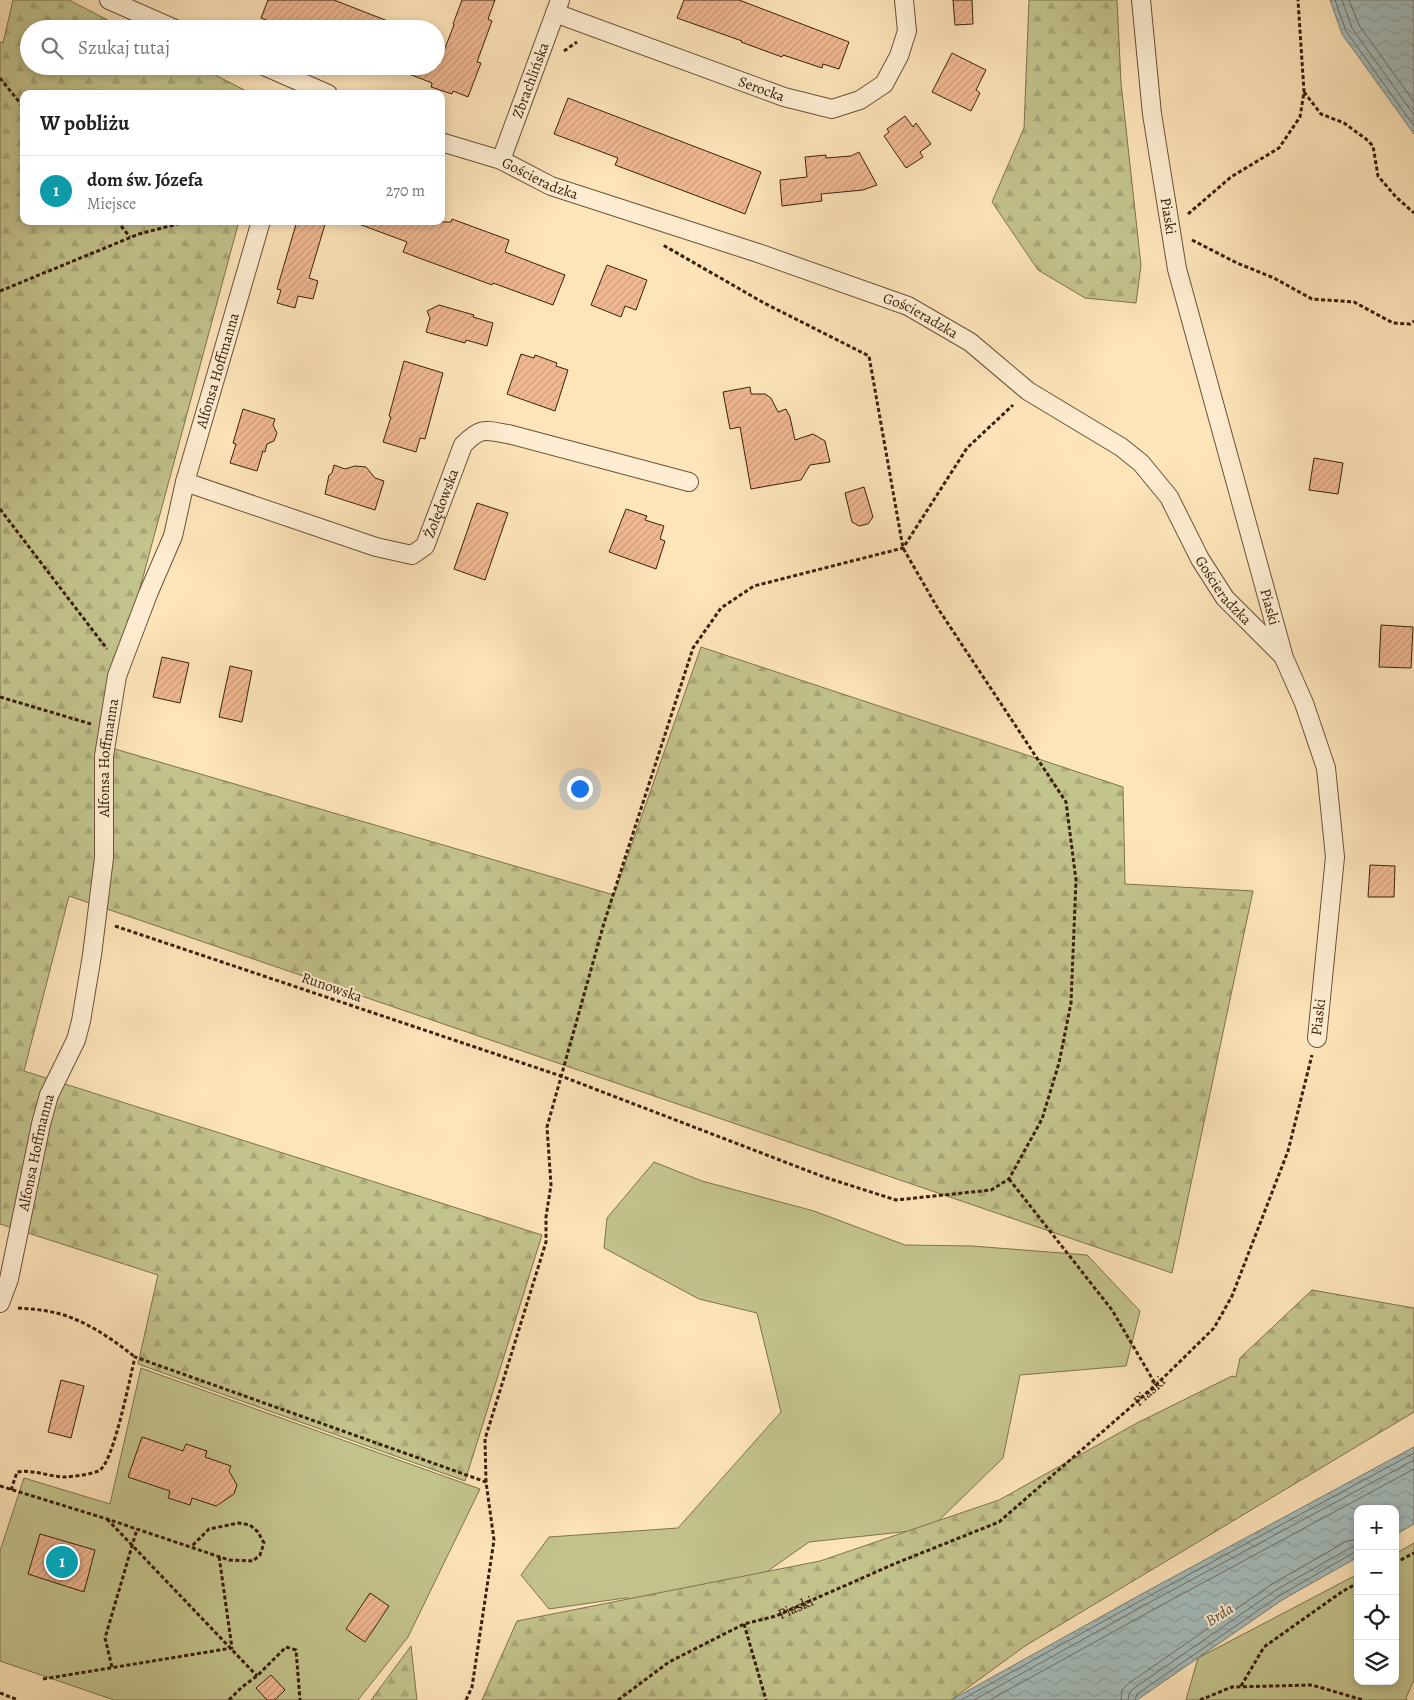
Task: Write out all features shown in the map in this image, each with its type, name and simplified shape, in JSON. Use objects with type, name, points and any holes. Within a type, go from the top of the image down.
[{"type":"street","points":[[108,0],[130,4],[159,20]]},
{"type":"street","name":"Serocka","points":[[558,6],[588,25],[784,97],[832,109],[860,100],[884,84],[898,56],[907,31],[904,0]]},
{"type":"street","name":"Piaski","points":[[1141,0],[1152,114],[1177,269],[1284,658],[1304,703],[1326,768],[1335,857],[1317,1038]]},
{"type":"street","name":"Zbrachlińska","points":[[501,160],[558,6]]},
{"type":"street","points":[[279,75],[300,88]]},
{"type":"street","name":"Gościeradzka","points":[[445,143],[501,160],[551,186],[758,253],[908,306],[970,342],[1028,391],[1121,447],[1141,463],[1169,497],[1200,559],[1225,598],[1284,658]]},
{"type":"street","name":"Alfonsa Hoffmanna","points":[[0,1303],[9,1278],[49,1095],[76,1040],[81,1021],[92,955],[104,858],[104,756],[117,676],[148,594],[174,536],[186,482],[260,225]]},
{"type":"street","name":"Żołędowska","points":[[186,482],[376,548],[412,555],[424,546],[463,445],[475,433],[487,431],[508,434],[689,482]]},
{"type":"path","points":[[1298,0],[1304,92],[1300,117],[1279,148],[1231,177],[1170,229],[1237,263],[1274,278],[1312,299],[1354,302],[1393,324],[1410,324],[1414,321]]},
{"type":"path","points":[[561,54],[577,42],[581,42],[588,25]]},
{"type":"path","points":[[0,78],[20,103]]},
{"type":"path","points":[[1304,92],[1321,114],[1344,123],[1373,146],[1378,176],[1396,197],[1414,212]]},
{"type":"path","points":[[120,225],[130,237]]},
{"type":"path","points":[[0,291],[130,237],[174,225]]},
{"type":"path","points":[[658,242],[764,303],[869,356],[902,548],[937,607],[1066,802],[1076,880],[1071,1003],[1059,1063],[1042,1119],[1009,1179],[1112,1310],[1156,1385]]},
{"type":"path","points":[[466,1700],[472,1687],[494,1540],[486,1482],[484,1439],[546,1242],[546,1217],[551,1185],[547,1127],[604,923],[693,648],[721,608],[754,586],[902,548],[967,448],[1028,391]]},
{"type":"path","points":[[0,508],[121,667]]},
{"type":"path","points":[[0,697],[108,730]]},
{"type":"path","name":"Runowska","points":[[96,919],[561,1076],[824,1178],[896,1200],[991,1190],[1009,1179]]},
{"type":"path","name":"Piaski","points":[[618,1700],[669,1662],[744,1624],[776,1616],[894,1564],[999,1522],[1156,1385],[1214,1328],[1232,1296],[1288,1151],[1317,1038]]},
{"type":"path","points":[[17,1307],[43,1310],[72,1317],[113,1340],[135,1357],[486,1482]]},
{"type":"path","points":[[11,1490],[16,1472],[30,1471],[64,1477],[100,1470],[107,1460],[123,1410],[135,1357]]},
{"type":"path","points":[[0,1486],[107,1519],[229,1560],[253,1562],[260,1555],[264,1543],[258,1532],[250,1525],[239,1523],[210,1530],[191,1547]]},
{"type":"path","points":[[107,1519],[258,1676]]},
{"type":"path","points":[[112,1667],[105,1638],[137,1529]]},
{"type":"path","points":[[1399,1562],[1414,1554]]},
{"type":"path","points":[[219,1556],[232,1648]]},
{"type":"path","points":[[1241,1686],[1264,1647],[1343,1591],[1354,1586]]},
{"type":"path","points":[[744,1624],[766,1700]]},
{"type":"path","points":[[229,1700],[242,1686],[258,1676],[286,1647],[296,1650],[300,1700]]},
{"type":"path","points":[[43,1679],[232,1648]]},
{"type":"path","points":[[1200,1700],[1232,1687],[1312,1685],[1363,1700]]},
{"type":"path","points":[[0,1693],[18,1700]]},
{"type":"green space","points":[[13,0],[69,0],[108,20],[20,20],[20,75],[215,75],[244,90],[20,90],[20,225],[238,225],[98,744],[614,895],[701,647],[1123,787],[1125,884],[1253,891],[1172,1273],[69,896],[24,1071],[542,1235],[465,1481],[138,1364],[158,1275],[0,1224],[0,42],[3,43]]},
{"type":"green space","points":[[1029,0],[1117,0],[1121,83],[1141,265],[1136,303],[1085,298],[1038,270],[992,202],[1024,128]]},
{"type":"green space","points":[[654,1162],[702,1181],[814,1211],[905,1245],[972,1246],[1087,1255],[1140,1311],[1126,1366],[1020,1375],[1003,1458],[930,1529],[809,1542],[718,1606],[625,1598],[549,1609],[521,1575],[549,1537],[678,1528],[781,1412],[757,1313],[699,1299],[604,1248],[607,1218]]},
{"type":"green space","points":[[1312,1290],[1414,1308],[1414,1412],[1025,1646],[951,1700],[482,1700],[517,1621],[820,1561],[999,1500],[1137,1423],[1232,1376],[1236,1377],[1240,1358]]},
{"type":"green space","points":[[141,1368],[480,1489],[408,1637],[358,1700],[114,1700],[0,1661],[0,1551],[24,1478],[110,1504]]},
{"type":"green space","points":[[1414,1543],[1414,1680],[1406,1698],[1407,1700],[1186,1700],[1198,1658],[1354,1576],[1354,1685],[1399,1685],[1399,1552]]},
{"type":"green space","points":[[411,1646],[417,1700],[371,1700]]},
{"type":"water","points":[[1330,0],[1414,0],[1414,134],[1342,34]]},
{"type":"water","name":"Brda","points":[[1414,1447],[1414,1524],[1399,1533],[1399,1505],[1354,1505],[1354,1559],[1282,1600],[1137,1700],[951,1700],[1149,1590]]},
{"type":"building","points":[[268,0],[334,0],[385,20],[266,20],[261,18]]},
{"type":"building","points":[[462,0],[495,0],[488,19],[492,21],[477,62],[481,63],[468,97],[453,91],[452,94],[445,90],[431,87],[432,83],[412,75],[445,75],[445,48]]},
{"type":"building","points":[[684,0],[739,0],[849,42],[839,69],[823,64],[822,68],[783,55],[782,57],[677,18]]},
{"type":"building","points":[[953,0],[972,0],[973,24],[955,25]]},
{"type":"building","points":[[952,53],[986,70],[976,90],[980,93],[971,111],[932,92]]},
{"type":"building","points":[[568,98],[761,172],[745,214],[615,165],[618,158],[554,134]]},
{"type":"building","points":[[905,116],[913,127],[916,123],[931,144],[920,152],[923,157],[906,168],[884,136],[889,132],[887,129]]},
{"type":"building","points":[[859,152],[877,185],[863,190],[821,194],[822,201],[782,206],[780,180],[807,177],[805,157],[826,155],[826,158],[851,156]]},
{"type":"building","points":[[452,219],[509,240],[505,252],[565,275],[553,305],[403,252],[407,242],[361,225],[445,225],[445,222],[451,222]]},
{"type":"building","points":[[296,225],[325,225],[309,278],[318,281],[313,299],[298,296],[295,308],[277,303],[281,290],[277,289]]},
{"type":"building","points":[[607,265],[647,280],[636,310],[625,306],[621,317],[591,305]]},
{"type":"building","points":[[439,305],[474,315],[473,317],[493,323],[487,346],[466,340],[465,343],[426,332],[430,318],[427,311]]},
{"type":"building","points":[[521,354],[534,358],[535,355],[557,363],[556,366],[568,370],[555,411],[507,394]]},
{"type":"building","points":[[404,361],[443,373],[425,439],[420,438],[416,452],[383,442]]},
{"type":"building","points":[[750,387],[751,394],[765,394],[771,398],[778,412],[786,409],[790,417],[795,440],[813,434],[825,441],[830,462],[810,465],[801,480],[751,489],[740,427],[730,429],[723,392]]},
{"type":"building","points":[[243,409],[275,419],[273,425],[277,433],[274,441],[267,444],[265,452],[263,451],[257,471],[230,463],[236,444],[233,443]]},
{"type":"building","points":[[1314,458],[1343,463],[1338,494],[1309,490]]},
{"type":"building","points":[[334,465],[345,469],[355,466],[366,467],[375,478],[384,481],[375,510],[325,494],[329,475],[332,473]]},
{"type":"building","points":[[864,487],[873,517],[868,524],[859,526],[852,522],[845,493]]},
{"type":"building","points":[[477,503],[508,513],[485,580],[454,569]]},
{"type":"building","points":[[626,509],[647,516],[645,520],[664,526],[660,539],[665,541],[656,569],[609,552]]},
{"type":"building","points":[[1381,625],[1413,627],[1411,668],[1379,667]]},
{"type":"building","points":[[162,657],[189,663],[180,703],[153,697]]},
{"type":"building","points":[[230,666],[252,671],[242,722],[219,717]]},
{"type":"building","points":[[1370,865],[1395,866],[1394,897],[1368,897]]},
{"type":"building","points":[[61,1380],[84,1386],[71,1438],[48,1432]]},
{"type":"building","points":[[142,1437],[183,1451],[186,1444],[207,1451],[205,1457],[231,1466],[229,1471],[237,1485],[234,1494],[216,1506],[192,1498],[190,1505],[168,1498],[170,1491],[128,1477]]},
{"type":"building","points":[[40,1534],[95,1550],[84,1592],[28,1574]]},
{"type":"building","points":[[370,1593],[389,1606],[365,1642],[346,1629]]},
{"type":"building","points":[[271,1675],[285,1690],[275,1700],[267,1700],[256,1688]]},
{"type":"place","name":"dom św. Józefa","points":[[62,1562]]}]
